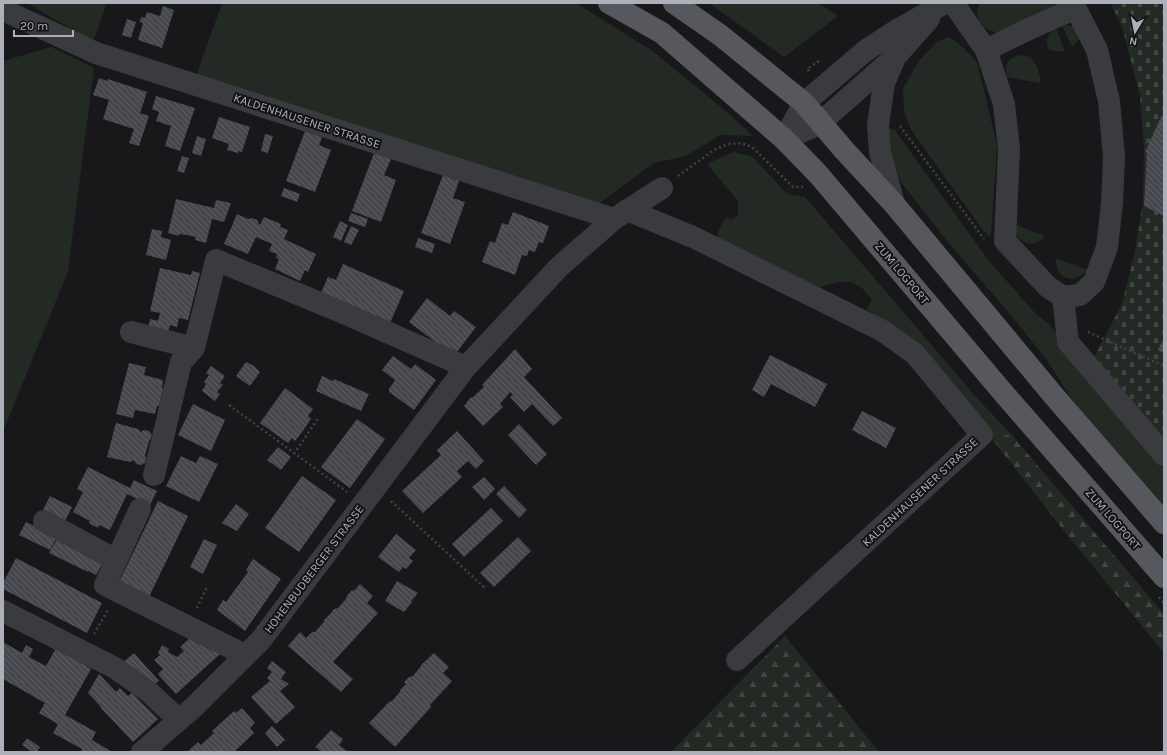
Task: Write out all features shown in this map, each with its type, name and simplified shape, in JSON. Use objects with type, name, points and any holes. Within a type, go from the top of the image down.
[{"type":"main road","name":"ZUM LOGPORT","points":[[609,3],[662,33],[784,139],[818,174],[1006,396],[1164,577]]},
{"type":"main road","points":[[674,3],[720,35],[804,103],[844,150],[894,204],[1054,396],[1164,523]]},
{"type":"street","points":[[784,139],[804,103],[865,52],[897,30],[946,4]]},
{"type":"street","points":[[784,139],[820,123],[897,55],[946,4]]},
{"type":"street","points":[[946,4],[986,50],[1004,104],[1009,149],[1005,241],[1048,287],[1063,297],[1080,295],[1094,282],[1107,247],[1112,202],[1114,156],[1109,101],[1097,50],[1075,6],[986,50]]},
{"type":"street","name":"KALDENHAUSENER STRASSE","points":[[4,10],[96,53],[693,237],[883,331],[915,354],[982,435],[737,660]]},
{"type":"street","points":[[894,204],[880,152],[878,125],[884,83],[897,55]]},
{"type":"street","name":"HOHENBUDBERGER STRASSE","points":[[142,752],[179,720],[261,640],[466,367],[559,267],[620,215],[662,188]]},
{"type":"street","points":[[154,475],[181,362],[194,348],[216,260],[332,308],[466,367]]},
{"type":"street","points":[[1063,297],[1068,342],[1164,455]]},
{"type":"street","points":[[131,332],[194,348]]},
{"type":"street","points":[[140,509],[105,585],[246,655]]},
{"type":"street","points":[[44,521],[116,560]]},
{"type":"street","points":[[3,611],[115,668],[148,691],[179,720]]},
{"type":"path","points":[[878,125],[895,120],[988,244]]},
{"type":"path","points":[[662,188],[714,150],[728,144],[741,143],[752,147],[793,187],[803,187],[818,174]]},
{"type":"path","points":[[1066,325],[1074,326],[1164,366]]},
{"type":"path","points":[[229,405],[363,505]]},
{"type":"path","points":[[294,454],[319,417]]},
{"type":"path","points":[[376,487],[486,589]]},
{"type":"path","points":[[93,635],[119,592]]},
{"type":"green space","points":[[27,3],[107,3],[93,42]]},
{"type":"green space","points":[[222,3],[576,3],[651,50],[727,112],[753,136],[720,135],[686,156],[654,163],[597,205],[445,153],[196,76]]},
{"type":"green space","points":[[709,3],[818,3],[838,16],[784,57]]},
{"type":"green space","points":[[980,3],[1055,3],[1050,10],[1003,32],[994,32],[985,27],[977,16]]},
{"type":"green space","points":[[1111,3],[1164,3],[1164,437],[1150,430],[1092,361],[1122,304],[1134,256],[1143,202],[1144,147],[1140,96],[1123,30]]},
{"type":"green space","points":[[1062,25],[1074,27],[1082,36],[1072,47]]},
{"type":"green space","points":[[1056,28],[1065,52],[1049,50],[1047,41],[1051,33]]},
{"type":"green space","points":[[949,37],[964,48],[977,62],[997,145],[991,235],[988,237],[911,130],[904,111],[903,89],[918,62],[938,41]]},
{"type":"green space","points":[[51,47],[94,68],[68,271],[3,432],[3,61]]},
{"type":"green space","points":[[1019,55],[1030,57],[1037,66],[1040,83],[1007,77],[1006,69],[1009,61]]},
{"type":"green space","points":[[887,128],[894,129],[989,261],[1036,314],[1050,325],[1127,427],[1164,469],[1164,509],[1119,458],[1071,398],[1047,360],[947,241],[901,182],[889,153]]},
{"type":"green space","points":[[733,152],[752,156],[787,194],[805,197],[976,397],[1011,434],[992,439],[960,400],[892,326],[867,310],[872,300],[863,289],[852,282],[839,282],[819,287],[714,240],[726,217],[731,220],[738,216],[738,201],[707,164]]},
{"type":"green space","points":[[1014,224],[1045,236],[1040,241],[1030,244],[1020,240],[1017,236]]},
{"type":"green space","points":[[1056,258],[1087,270],[1076,278],[1066,278],[1058,271]]},
{"type":"green space","points":[[1011,434],[1164,614],[1164,653],[1061,527],[992,439]]},
{"type":"green space","points":[[785,636],[879,752],[671,752]]},
{"type":"building","points":[[163,6],[174,10],[162,48],[138,40],[143,23],[140,22],[141,17],[145,18],[147,12],[160,16]]},
{"type":"building","points":[[127,19],[136,22],[131,38],[122,35]]},
{"type":"building","points":[[99,78],[107,81],[108,79],[147,92],[140,113],[149,116],[139,146],[129,143],[134,129],[103,119],[109,100],[93,95]]},
{"type":"building","points":[[156,96],[195,108],[180,151],[165,146],[171,126],[156,121],[159,112],[152,109]]},
{"type":"building","points":[[1162,115],[1164,116],[1164,216],[1144,206],[1147,153],[1145,152]]},
{"type":"building","points":[[219,117],[250,127],[242,152],[239,151],[238,153],[227,150],[229,144],[212,138]]},
{"type":"building","points":[[305,131],[322,137],[319,145],[331,150],[315,192],[286,181]]},
{"type":"building","points":[[265,134],[273,136],[268,153],[261,151]]},
{"type":"building","points":[[197,136],[206,139],[201,156],[192,153]]},
{"type":"building","points":[[374,153],[391,159],[384,175],[396,180],[381,222],[352,211]]},
{"type":"building","points":[[182,156],[189,158],[184,173],[177,171]]},
{"type":"building","points":[[443,175],[459,181],[453,198],[465,202],[450,244],[421,233]]},
{"type":"building","points":[[284,188],[300,194],[297,202],[281,196]]},
{"type":"building","points":[[176,199],[214,208],[216,200],[231,203],[224,222],[212,219],[206,243],[195,240],[196,237],[179,234],[179,236],[168,233]]},
{"type":"building","points":[[513,212],[549,226],[543,243],[539,242],[535,252],[529,250],[527,256],[522,255],[515,275],[482,262],[490,241],[495,243],[502,223],[508,225]]},
{"type":"building","points":[[351,213],[368,219],[365,227],[348,221]]},
{"type":"building","points":[[237,214],[248,219],[252,218],[257,220],[260,225],[264,217],[281,224],[280,227],[288,230],[284,239],[316,254],[308,272],[305,270],[300,281],[275,269],[279,259],[276,258],[277,254],[269,251],[272,244],[256,237],[248,254],[224,244]]},
{"type":"building","points":[[340,221],[348,225],[341,241],[333,237]]},
{"type":"building","points":[[351,226],[359,230],[351,245],[344,242]]},
{"type":"building","points":[[152,229],[162,231],[161,237],[171,240],[166,260],[146,255]]},
{"type":"building","points":[[418,238],[435,244],[432,253],[415,247]]},
{"type":"building","points":[[343,264],[404,291],[390,323],[321,293],[328,277],[336,280]]},
{"type":"building","points":[[160,268],[191,275],[192,271],[200,273],[188,320],[179,318],[177,327],[170,325],[168,333],[148,328],[150,319],[158,321],[160,313],[150,311]]},
{"type":"building","points":[[427,298],[450,316],[454,311],[476,327],[454,356],[409,322]]},
{"type":"building","points":[[1164,338],[1164,353],[1158,350]]},
{"type":"building","points":[[515,349],[532,369],[524,377],[562,418],[553,426],[532,404],[524,412],[510,397],[513,395],[510,392],[500,404],[503,407],[483,426],[464,406],[471,397],[472,398],[484,387],[482,385]]},
{"type":"building","points":[[770,355],[827,384],[815,407],[771,384],[764,397],[752,390]]},
{"type":"building","points":[[393,356],[411,369],[415,364],[436,380],[414,410],[389,392],[389,389],[395,380],[382,370]]},
{"type":"building","points":[[246,362],[254,366],[260,372],[250,386],[236,376]]},
{"type":"building","points":[[129,363],[146,367],[144,375],[163,380],[163,389],[159,406],[157,406],[155,414],[135,410],[133,418],[116,414]]},
{"type":"building","points":[[211,366],[225,376],[220,383],[223,385],[217,392],[220,394],[215,401],[202,391],[206,384],[204,382],[209,375],[206,373]]},
{"type":"building","points":[[322,376],[333,381],[334,379],[369,394],[361,411],[316,391]]},
{"type":"building","points":[[285,388],[313,409],[308,416],[311,419],[300,435],[295,441],[292,438],[288,443],[260,423]]},
{"type":"building","points":[[193,404],[225,420],[211,451],[178,435]]},
{"type":"building","points":[[862,411],[896,428],[886,448],[852,430]]},
{"type":"building","points":[[357,419],[385,439],[350,488],[321,467]]},
{"type":"building","points":[[116,423],[138,429],[141,432],[144,430],[149,431],[152,435],[145,456],[145,463],[141,465],[136,464],[134,460],[130,462],[107,457]]},
{"type":"building","points":[[519,424],[547,454],[536,465],[508,435]]},
{"type":"building","points":[[457,431],[484,461],[476,469],[468,461],[457,471],[462,477],[423,513],[402,491],[441,455],[437,450]]},
{"type":"building","points":[[278,447],[291,457],[281,470],[267,460]]},
{"type":"building","points":[[181,456],[196,463],[200,456],[218,464],[199,502],[166,486]]},
{"type":"building","points":[[88,467],[130,488],[134,480],[157,491],[150,505],[127,494],[110,530],[99,525],[98,528],[89,523],[90,521],[73,512],[83,492],[77,489]]},
{"type":"building","points":[[302,476],[336,500],[299,552],[265,528]]},
{"type":"building","points":[[484,477],[495,489],[484,500],[472,487]]},
{"type":"building","points":[[504,486],[527,510],[519,518],[496,494]]},
{"type":"building","points":[[50,496],[72,507],[65,521],[43,510]]},
{"type":"building","points":[[158,501],[188,516],[148,599],[118,584]]},
{"type":"building","points":[[236,504],[249,514],[237,531],[222,523]]},
{"type":"building","points":[[491,508],[503,521],[464,557],[452,544]]},
{"type":"building","points":[[26,522],[57,537],[50,550],[19,535]]},
{"type":"building","points":[[396,534],[416,550],[409,558],[413,561],[406,569],[403,567],[399,572],[378,557]]},
{"type":"building","points":[[518,537],[531,551],[494,587],[480,573]]},
{"type":"building","points":[[57,539],[103,563],[96,575],[49,553]]},
{"type":"building","points":[[204,539],[217,545],[203,574],[190,567]]},
{"type":"building","points":[[16,558],[102,603],[87,633],[3,589],[3,583]]},
{"type":"building","points":[[253,559],[281,579],[245,631],[217,610],[223,600],[226,602],[248,572],[246,570]]},
{"type":"building","points":[[397,581],[418,593],[404,612],[385,601]]},
{"type":"building","points":[[360,584],[373,596],[367,603],[378,613],[333,662],[353,679],[341,692],[288,646],[300,632],[306,638],[312,632],[315,632],[334,609],[338,608],[352,590],[354,591]]},
{"type":"building","points":[[190,638],[220,654],[176,694],[158,674],[163,669],[154,660],[160,655],[158,653],[162,645],[169,649],[168,652],[177,657],[184,651],[180,647]]},
{"type":"building","points":[[3,642],[22,653],[26,645],[33,649],[29,657],[46,666],[56,648],[91,669],[65,715],[96,732],[92,740],[109,750],[108,752],[80,752],[82,749],[53,733],[58,724],[39,713],[45,703],[3,679]]},
{"type":"building","points":[[134,653],[159,681],[150,689],[118,667]]},
{"type":"building","points":[[434,653],[449,667],[443,673],[452,681],[395,747],[369,723],[400,692],[406,684],[404,682],[409,677],[413,676],[421,665]]},
{"type":"building","points":[[272,661],[286,672],[281,679],[289,684],[280,691],[295,707],[276,724],[251,697],[270,681],[267,678],[272,672],[267,668]]},
{"type":"building","points":[[99,674],[116,692],[120,688],[128,696],[132,693],[158,719],[133,742],[88,693]]},
{"type":"building","points":[[242,708],[255,723],[250,728],[254,733],[234,752],[187,752],[198,742],[201,745],[214,733],[212,731],[234,711],[236,713]]},
{"type":"building","points":[[272,726],[285,740],[277,747],[265,733]]},
{"type":"building","points":[[331,730],[343,739],[339,745],[348,752],[322,752],[315,747]]},
{"type":"building","points":[[27,738],[40,747],[37,752],[32,752],[22,745]]}]
